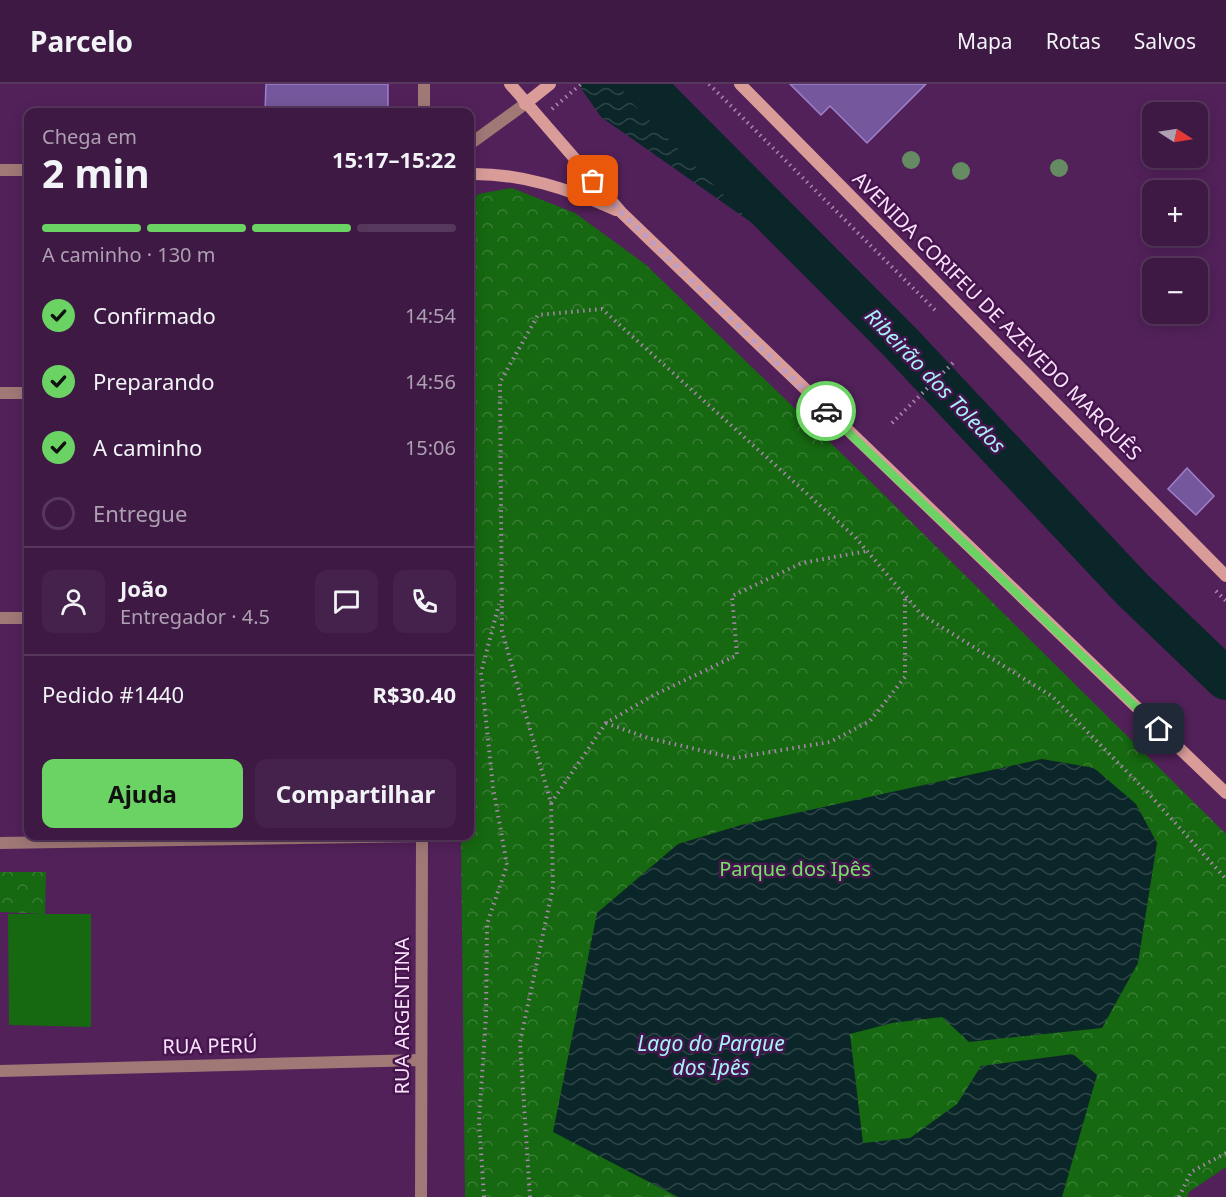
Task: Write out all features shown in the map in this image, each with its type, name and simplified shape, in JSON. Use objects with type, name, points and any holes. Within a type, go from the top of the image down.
[{"type":"main road","points":[[510,84],[621,212],[1226,793]]},
{"type":"main road","name":"AVENIDA CORIFEU DE AZEVEDO MARQUÊS","points":[[740,84],[1226,576]]},
{"type":"main road","points":[[525,104],[547,86]]},
{"type":"main road","points":[[474,174],[526,179],[589,198],[621,212]]},
{"type":"street","points":[[424,84],[424,108]]},
{"type":"street","points":[[474,141],[525,104]]},
{"type":"street","points":[[0,170],[24,170]]},
{"type":"street","points":[[0,393],[24,393]]},
{"type":"street","points":[[0,618],[24,618]]},
{"type":"street","points":[[0,843],[181,840]]},
{"type":"street","name":"RUA ARGENTINA","points":[[421,1197],[422,840]]},
{"type":"street","name":"RUA PERÚ","points":[[0,1071],[421,1060]]},
{"type":"path","points":[[562,100],[581,84]]},
{"type":"path","points":[[530,1197],[520,1042],[553,887],[551,804],[502,631],[500,382],[538,315],[602,309],[855,537],[921,614],[1053,697],[1148,793],[1226,879]]},
{"type":"path","points":[[892,423],[954,362]]},
{"type":"path","points":[[551,804],[606,723],[652,696],[737,655],[732,597],[802,563],[867,551]]},
{"type":"path","points":[[606,723],[648,738],[734,758],[830,742],[870,721],[905,677],[905,594]]},
{"type":"path","points":[[484,1197],[479,1120],[486,1016],[487,924],[507,865],[493,787],[481,673],[501,597]]},
{"type":"path","points":[[1179,1197],[1191,1172],[1226,1153]]},
{"type":"green space","name":"Parque dos Ipês","points":[[512,188],[575,213],[645,264],[868,479],[1226,834],[1226,1167],[1189,1192],[1187,1197],[465,1197],[461,840],[474,840],[474,200],[478,194]]},
{"type":"green space","points":[[0,872],[46,872],[45,914],[0,912]]},
{"type":"green space","points":[[8,914],[91,914],[91,1027],[9,1025]]},
{"type":"water","points":[[578,84],[665,84],[678,122],[900,342],[1133,590],[1226,679],[1226,698],[1060,536],[762,230],[601,117]]},
{"type":"water","name":"Lago do Parque dos Ipês","points":[[1042,759],[1094,768],[1136,804],[1157,843],[1138,963],[1102,1028],[969,1042],[942,1017],[892,1023],[850,1034],[863,1143],[910,1138],[957,1104],[981,1066],[1073,1054],[1097,1075],[1062,1197],[678,1197],[553,1132],[597,913],[678,844],[741,825]]},
{"type":"building","points":[[266,84],[388,84],[388,108],[265,108]]},
{"type":"building","points":[[790,84],[926,84],[867,143],[830,106],[821,115]]},
{"type":"building","points":[[1187,468],[1214,496],[1196,515],[1168,489]]},
{"type":"waterway","name":"Ribeirão dos Toledos","points":[[643,84],[900,342],[1133,590],[1226,679]]},
{"type":"way so far","points":[[593,181],[621,212],[826,411]]},
{"type":"route","points":[[826,411],[1159,729]]}]
